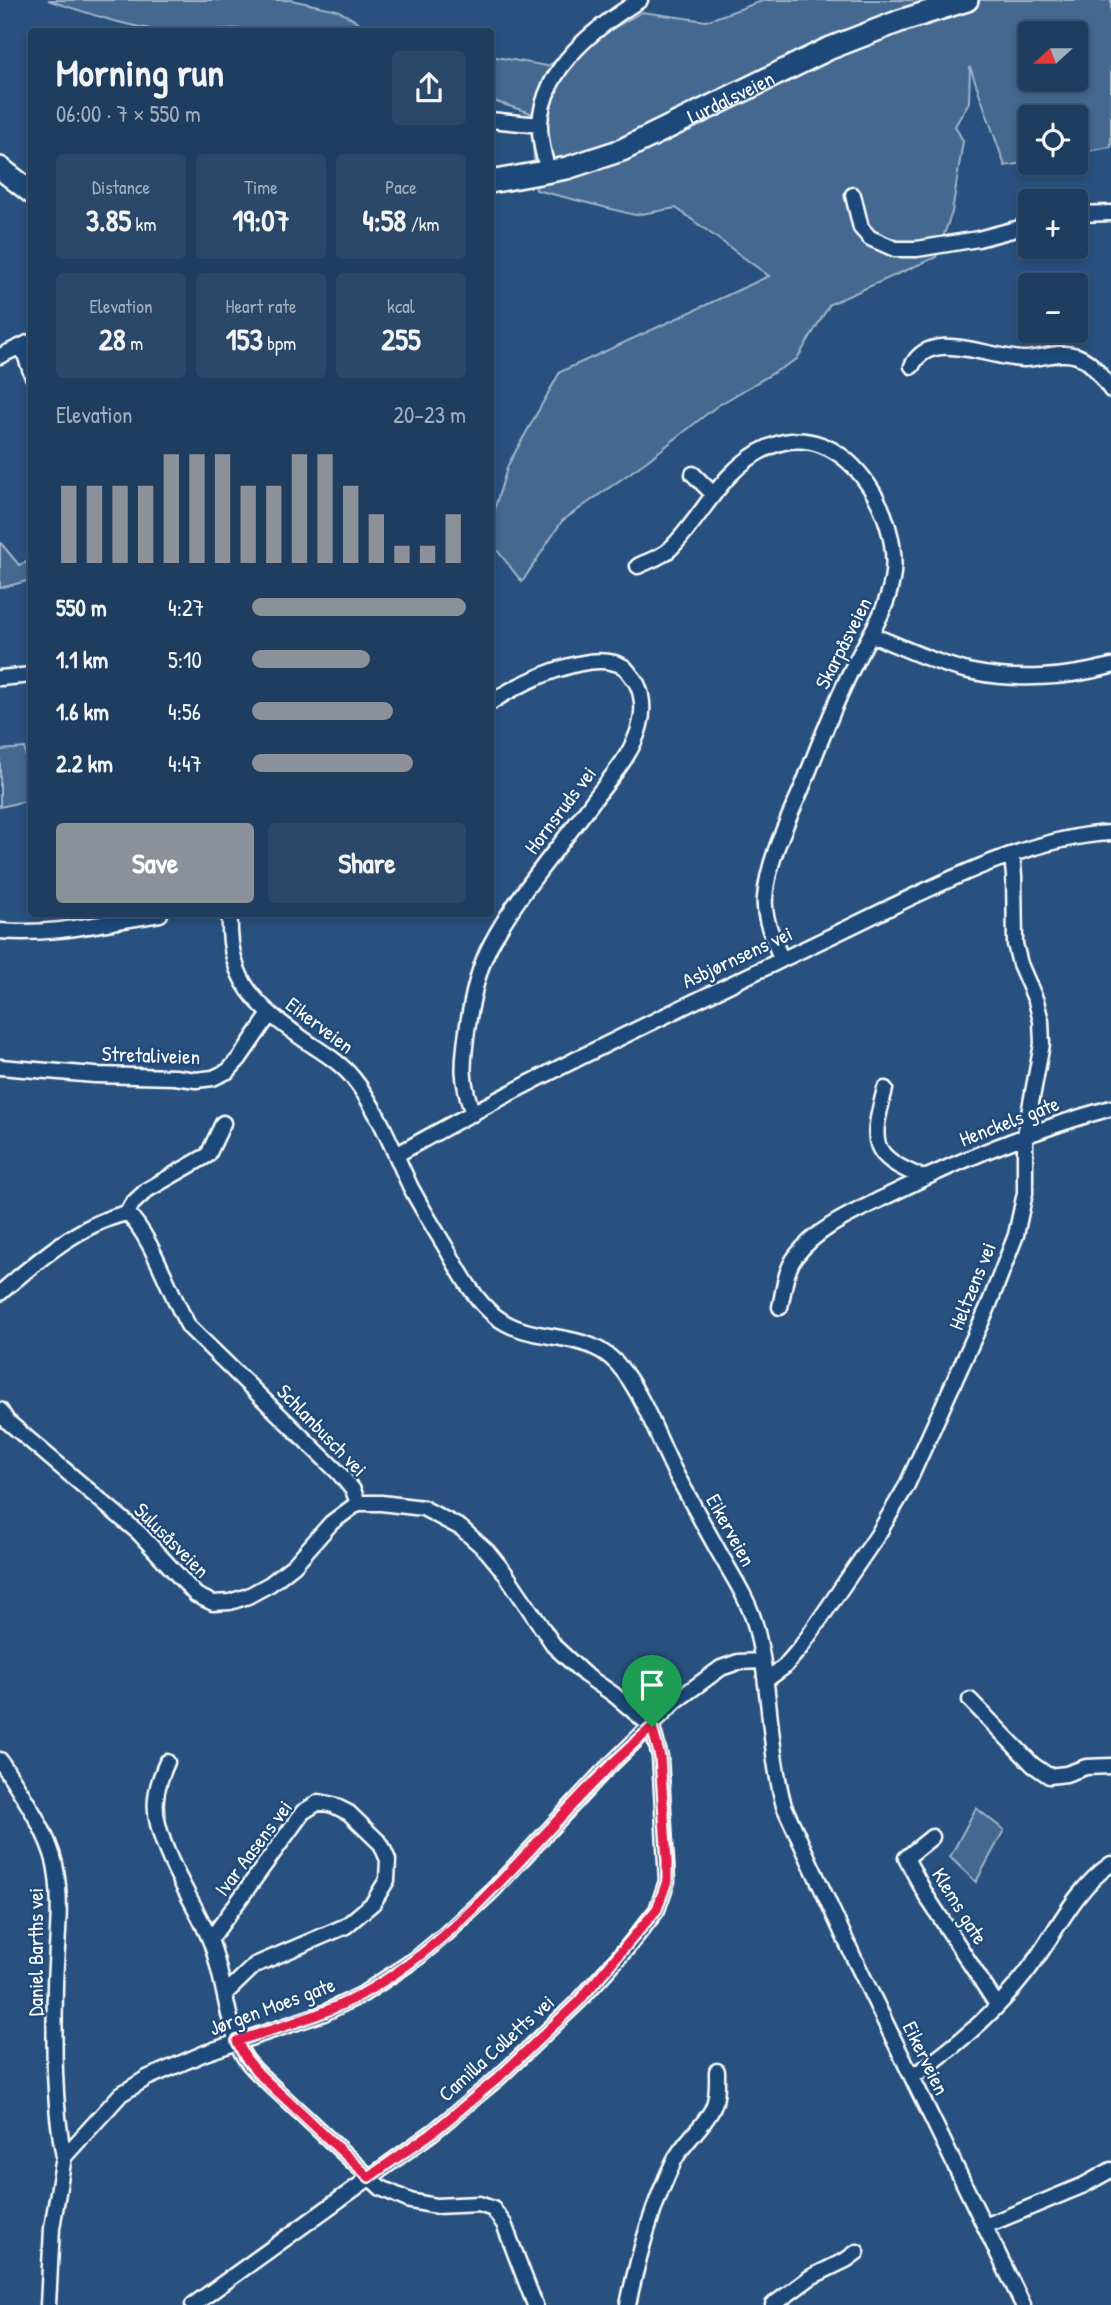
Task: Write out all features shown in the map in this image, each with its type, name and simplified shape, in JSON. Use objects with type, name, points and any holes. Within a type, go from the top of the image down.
[{"type":"main road","name":"Lurdalsveien","points":[[494,181],[548,172],[622,150],[828,49],[900,21],[967,0]]},
{"type":"main road","points":[[0,168],[28,190]]},
{"type":"street","points":[[548,172],[540,125],[543,104],[553,80],[574,52],[602,24],[640,0]]},
{"type":"street","points":[[494,120],[540,125]]},
{"type":"street","points":[[853,195],[861,228],[870,238],[895,249],[917,249],[978,239],[1018,228]]},
{"type":"street","points":[[1088,214],[1111,213]]},
{"type":"street","points":[[0,356],[27,343]]},
{"type":"street","points":[[912,366],[916,358],[927,350],[947,347],[1023,359],[1074,354],[1087,360],[1111,390]]},
{"type":"street","name":"Skarpåsveien","points":[[638,566],[669,551],[712,493],[750,458],[769,447],[786,442],[818,445],[839,455],[860,473],[872,489],[888,520],[894,550],[893,577],[888,602],[840,693],[771,865],[765,914],[780,959]]},
{"type":"street","points":[[693,474],[712,493]]},
{"type":"street","points":[[872,635],[971,672],[1027,678],[1111,666]]},
{"type":"street","name":"Hornsruds vei","points":[[473,1114],[463,1087],[462,1062],[472,1003],[490,945],[531,883],[627,754],[640,725],[642,706],[639,686],[625,668],[601,662],[550,672],[494,701]]},
{"type":"street","points":[[0,678],[28,675]]},
{"type":"street","name":"Asbjørnsens vei","points":[[396,1155],[780,959],[941,885],[1012,855],[1086,834],[1111,834]]},
{"type":"street","name":"Heltzens vei","points":[[765,1680],[784,1667],[822,1618],[877,1536],[925,1450],[988,1307],[1016,1235],[1025,1193],[1025,1135],[1041,1044],[1041,1021],[1015,944],[1012,855]]},
{"type":"street","points":[[0,931],[49,932],[102,926],[146,917]]},
{"type":"street","name":"Eikerveien","points":[[230,917],[230,942],[234,964],[243,983],[270,1014],[332,1059],[351,1076],[365,1094],[412,1188],[454,1262],[483,1305],[511,1326],[583,1341],[598,1348],[623,1370],[634,1387],[676,1474],[742,1592],[754,1623],[765,1680],[777,1780],[784,1806],[1023,2305]]},
{"type":"street","name":"Stretaliveien","points":[[0,1067],[95,1075],[195,1080],[213,1078],[228,1071],[239,1059],[270,1014]]},
{"type":"street","points":[[885,1089],[876,1123],[875,1141],[892,1162],[924,1178]]},
{"type":"street","name":"Henckels gate","points":[[780,1307],[794,1258],[808,1242],[842,1219],[924,1178],[1025,1135],[1111,1108]]},
{"type":"street","points":[[0,1293],[89,1226],[127,1213],[146,1190],[208,1155],[223,1123]]},
{"type":"street","name":"Schlanbusch vei","points":[[127,1213],[142,1233],[178,1309],[190,1327],[339,1473],[358,1503],[423,1508],[461,1528],[487,1551],[505,1573],[555,1647],[652,1727]]},
{"type":"street","name":"Sulusåsveien","points":[[0,1410],[7,1421],[139,1533],[196,1595],[213,1604],[239,1599],[270,1584],[294,1565],[331,1523],[358,1503]]},
{"type":"street","name":"Jørgen Moes gate","points":[[64,2157],[121,2094],[148,2078],[237,2041],[324,2012],[363,1994],[417,1958],[493,1889],[601,1774],[677,1700],[721,1668],[738,1662],[762,1661]]},
{"type":"street","points":[[970,1700],[1033,1765],[1049,1776],[1086,1767],[1111,1766]]},
{"type":"street","name":"Camilla Colletts vei","points":[[192,2305],[433,2132],[497,2079],[579,2001],[657,1909],[667,1881],[667,1861],[660,1757],[652,1727]]},
{"type":"street","name":"Daniel Barths vei","points":[[0,1760],[33,1812],[54,1862],[60,1940],[55,1985],[57,2122],[64,2157]]},
{"type":"street","name":"Ivar Aasens vei","points":[[167,1762],[159,1780],[155,1800],[158,1823],[177,1875],[210,1940],[237,2041],[245,2057],[259,2074],[380,2188],[410,2201],[436,2206],[479,2204],[493,2209],[504,2224],[535,2305]]},
{"type":"street","points":[[0,1789],[14,1781]]},
{"type":"street","name":"Ivar Aasens vei","points":[[210,1940],[303,1812],[319,1802],[349,1813],[381,1844],[388,1860],[387,1880],[373,1903],[346,1926],[255,1965],[226,1993]]},
{"type":"street","name":"Klems gate","points":[[932,1837],[906,1858],[927,1897],[997,2005]]},
{"type":"street","points":[[912,2077],[968,2034],[1026,1974],[1081,1893],[1111,1864]]},
{"type":"street","points":[[628,2305],[647,2228],[662,2187],[676,2157],[711,2113],[716,2099],[718,2071]]},
{"type":"street","points":[[48,2305],[52,2228],[64,2157]]},
{"type":"street","points":[[985,2226],[1084,2185],[1111,2169]]},
{"type":"street","points":[[773,2305],[811,2277],[858,2252]]},
{"type":"shaded area","points":[[48,0],[291,0],[337,10],[368,28],[147,28]]},
{"type":"shaded area","points":[[765,0],[1111,0],[1111,147],[1088,151],[1088,105],[1018,105],[1018,164],[1005,166],[970,67],[969,102],[955,126],[963,141],[952,212],[936,257],[830,304],[797,359],[717,406],[647,461],[562,521],[522,582],[494,546],[494,510],[508,465],[560,372],[769,276],[676,208],[635,215],[536,190],[531,113],[494,101],[494,57],[547,66],[642,12],[706,21]]},
{"type":"shaded area","points":[[0,542],[19,565],[28,561],[28,581],[0,588]]},
{"type":"shaded area","points":[[25,748],[28,800],[0,807],[0,750]]},
{"type":"shaded area","points":[[976,1808],[1004,1830],[976,1882],[950,1857]]},
{"type":"route","points":[[652,1727],[660,1757],[667,1861],[667,1881],[657,1909],[627,1948],[579,2001],[497,2079],[433,2132],[369,2177],[259,2074],[245,2057],[237,2041],[324,2012],[363,1994],[417,1958],[493,1889],[601,1774],[652,1727]]}]
